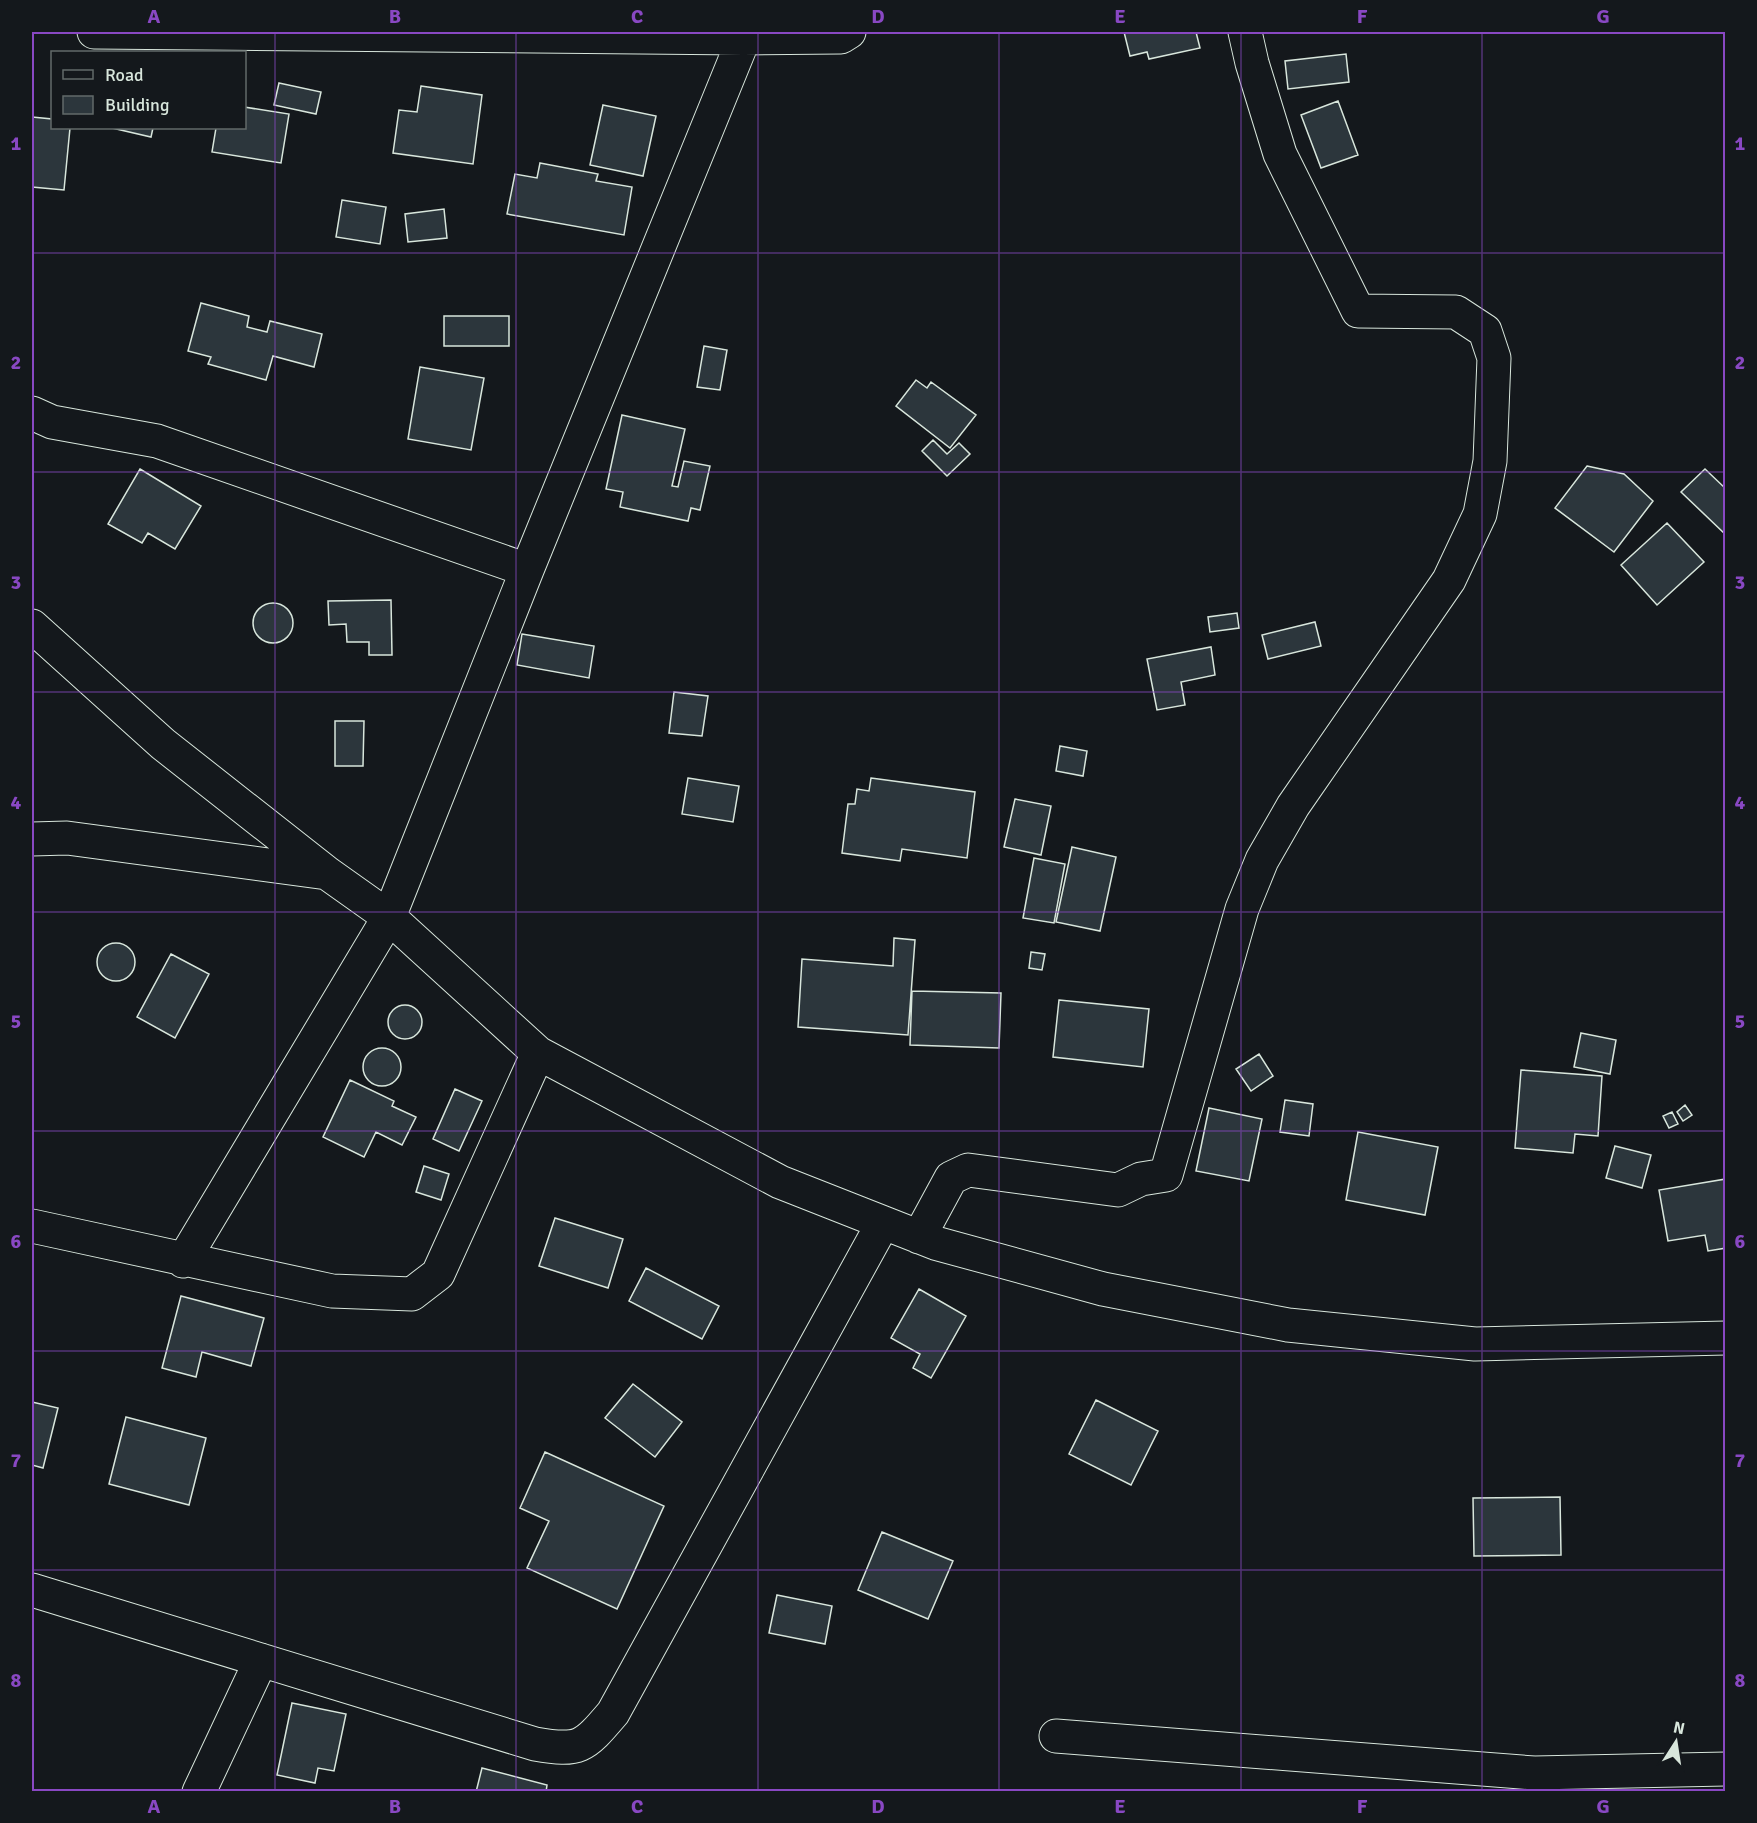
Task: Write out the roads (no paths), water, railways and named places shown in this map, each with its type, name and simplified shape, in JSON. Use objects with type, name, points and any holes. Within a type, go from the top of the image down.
[{"type":"street","points":[[94,32],[744,38],[842,37],[849,32]]},
{"type":"street","points":[[919,1237],[951,1178],[968,1170],[1118,1190],[1141,1179],[1166,1175],[1242,909],[1262,860],[1293,806],[1449,580],[1480,514],[1490,461],[1494,358],[1485,331],[1456,312],[1358,311],[1280,154],[1252,63],[1245,32]]},
{"type":"street","points":[[183,1261],[389,917],[527,570],[744,38]]},
{"type":"street","points":[[32,413],[52,422],[157,441],[527,570]]},
{"type":"street","points":[[32,626],[163,744],[327,873],[389,917],[538,1053],[780,1182],[919,1237],[1103,1289],[1288,1325],[1474,1344],[1725,1338]]},
{"type":"street","points":[[32,839],[67,838],[327,873]]},
{"type":"street","points":[[32,1226],[183,1261],[332,1291],[412,1294],[438,1274],[538,1053]]},
{"type":"street","points":[[32,1590],[535,1744],[567,1750],[591,1740],[613,1713],[883,1223]]},
{"type":"street","points":[[199,1791],[261,1660]]},
{"type":"street","points":[[1056,1736],[1534,1773],[1725,1769]]}]
